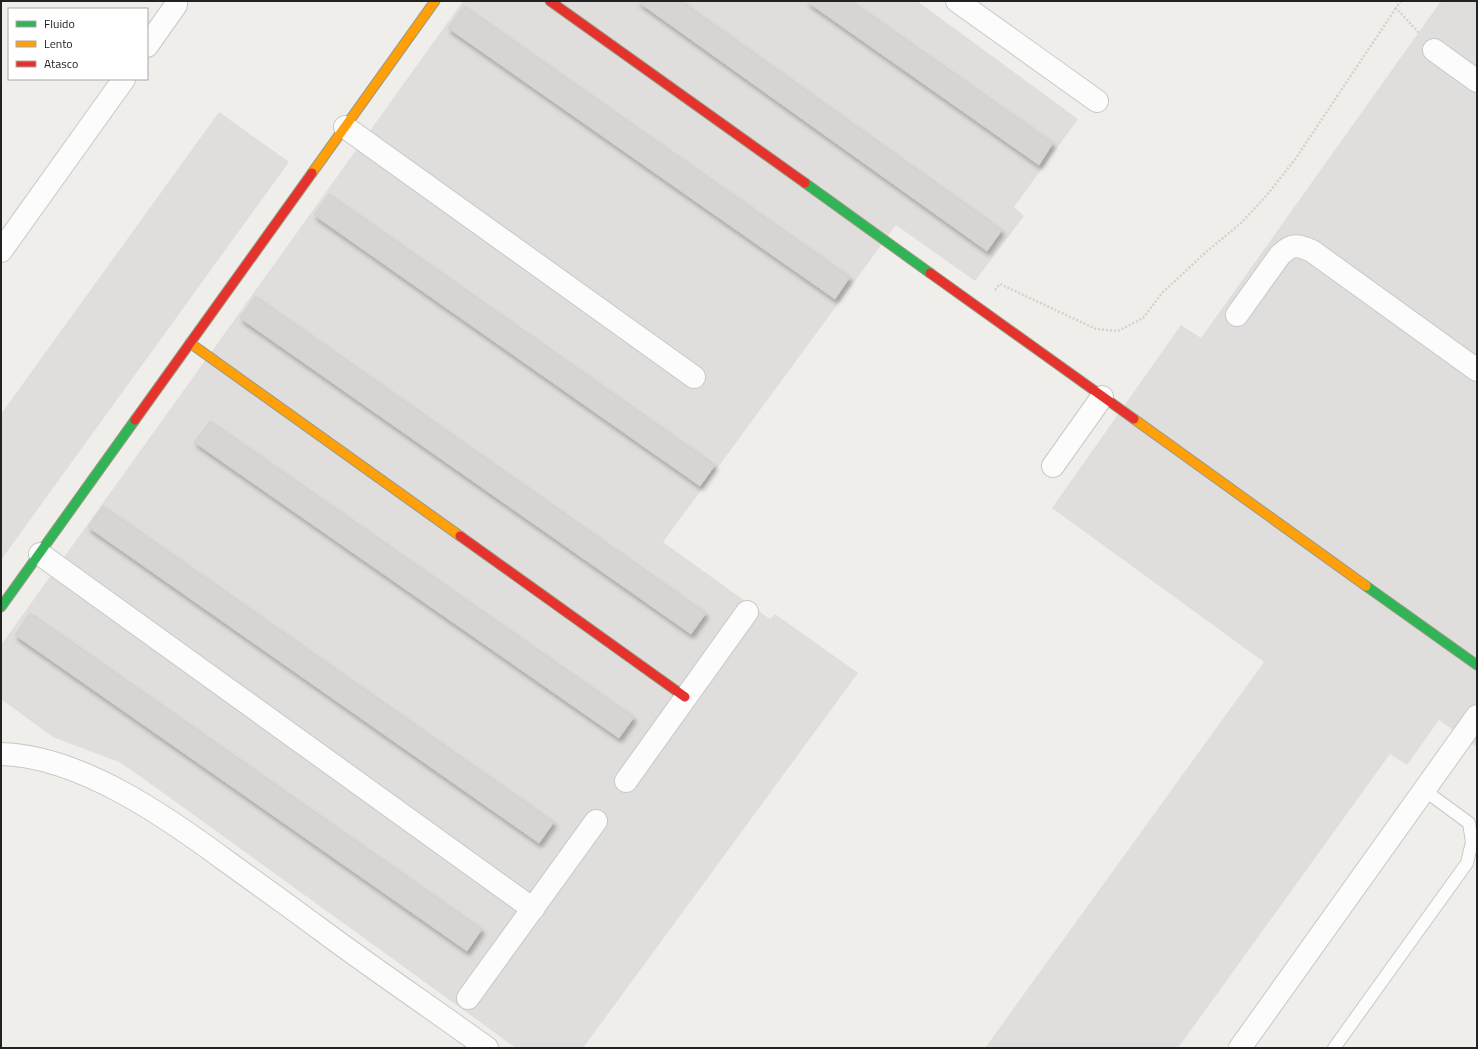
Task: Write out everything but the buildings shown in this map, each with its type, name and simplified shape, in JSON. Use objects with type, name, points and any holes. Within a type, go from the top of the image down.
[{"type":"street","points":[[148,45],[176,5],[176,1]]},
{"type":"street","points":[[1,607],[435,1]]},
{"type":"street","points":[[550,1],[1477,665]]},
{"type":"street","points":[[957,1],[1097,101]]},
{"type":"street","points":[[1434,50],[1477,81]]},
{"type":"street","points":[[1,251],[123,80]]},
{"type":"street","points":[[345,127],[694,377]]},
{"type":"street","points":[[1237,315],[1280,255],[1287,249],[1294,246],[1302,247],[1318,255],[1477,370]]},
{"type":"street","points":[[190,343],[686,697]]},
{"type":"street","points":[[1053,466],[1102,397]]},
{"type":"street","points":[[40,554],[533,909]]},
{"type":"street","points":[[626,780],[747,612]]},
{"type":"street","points":[[1240,1048],[1477,716]]},
{"type":"street","points":[[1,754],[16,754],[63,766],[103,783],[143,804],[193,836],[334,940],[487,1048]]},
{"type":"street","points":[[468,998],[596,821]]},
{"type":"lane","points":[[1334,1048],[1467,863],[1472,842],[1469,823],[1424,790]]},
{"type":"path","points":[[981,310],[1000,284],[1096,329],[1118,331],[1143,318],[1163,292],[1206,252],[1242,223],[1267,196],[1296,158],[1401,1]]},
{"type":"path","points":[[1396,8],[1434,50]]},
{"type":"shaded area","points":[[463,1],[917,1],[1078,119],[1014,207],[1024,216],[975,281],[896,225],[663,542],[770,619],[775,614],[858,673],[583,1048],[516,1048],[119,762],[53,737],[1,699],[1,645]]},
{"type":"shaded area","points":[[1441,1],[1477,1],[1477,747],[1439,720],[1407,765],[1390,754],[1178,1048],[985,1048],[1264,662],[1052,508],[1181,325],[1201,338]]},
{"type":"shaded area","points":[[219,112],[289,162],[1,560],[1,414]]},
{"type":"traffic: fast","points":[[805,183],[930,273]]},
{"type":"traffic: fast","points":[[1,607],[135,420]]},
{"type":"traffic: fast","points":[[1366,586],[1477,665]]},
{"type":"traffic: slow","points":[[312,173],[435,1]]},
{"type":"traffic: slow","points":[[190,343],[460,536]]},
{"type":"traffic: slow","points":[[1134,419],[1366,586]]},
{"type":"traffic: jam","points":[[550,1],[805,183]]},
{"type":"traffic: jam","points":[[135,420],[312,173]]},
{"type":"traffic: jam","points":[[930,273],[1134,419]]},
{"type":"traffic: jam","points":[[460,536],[685,697]]}]
